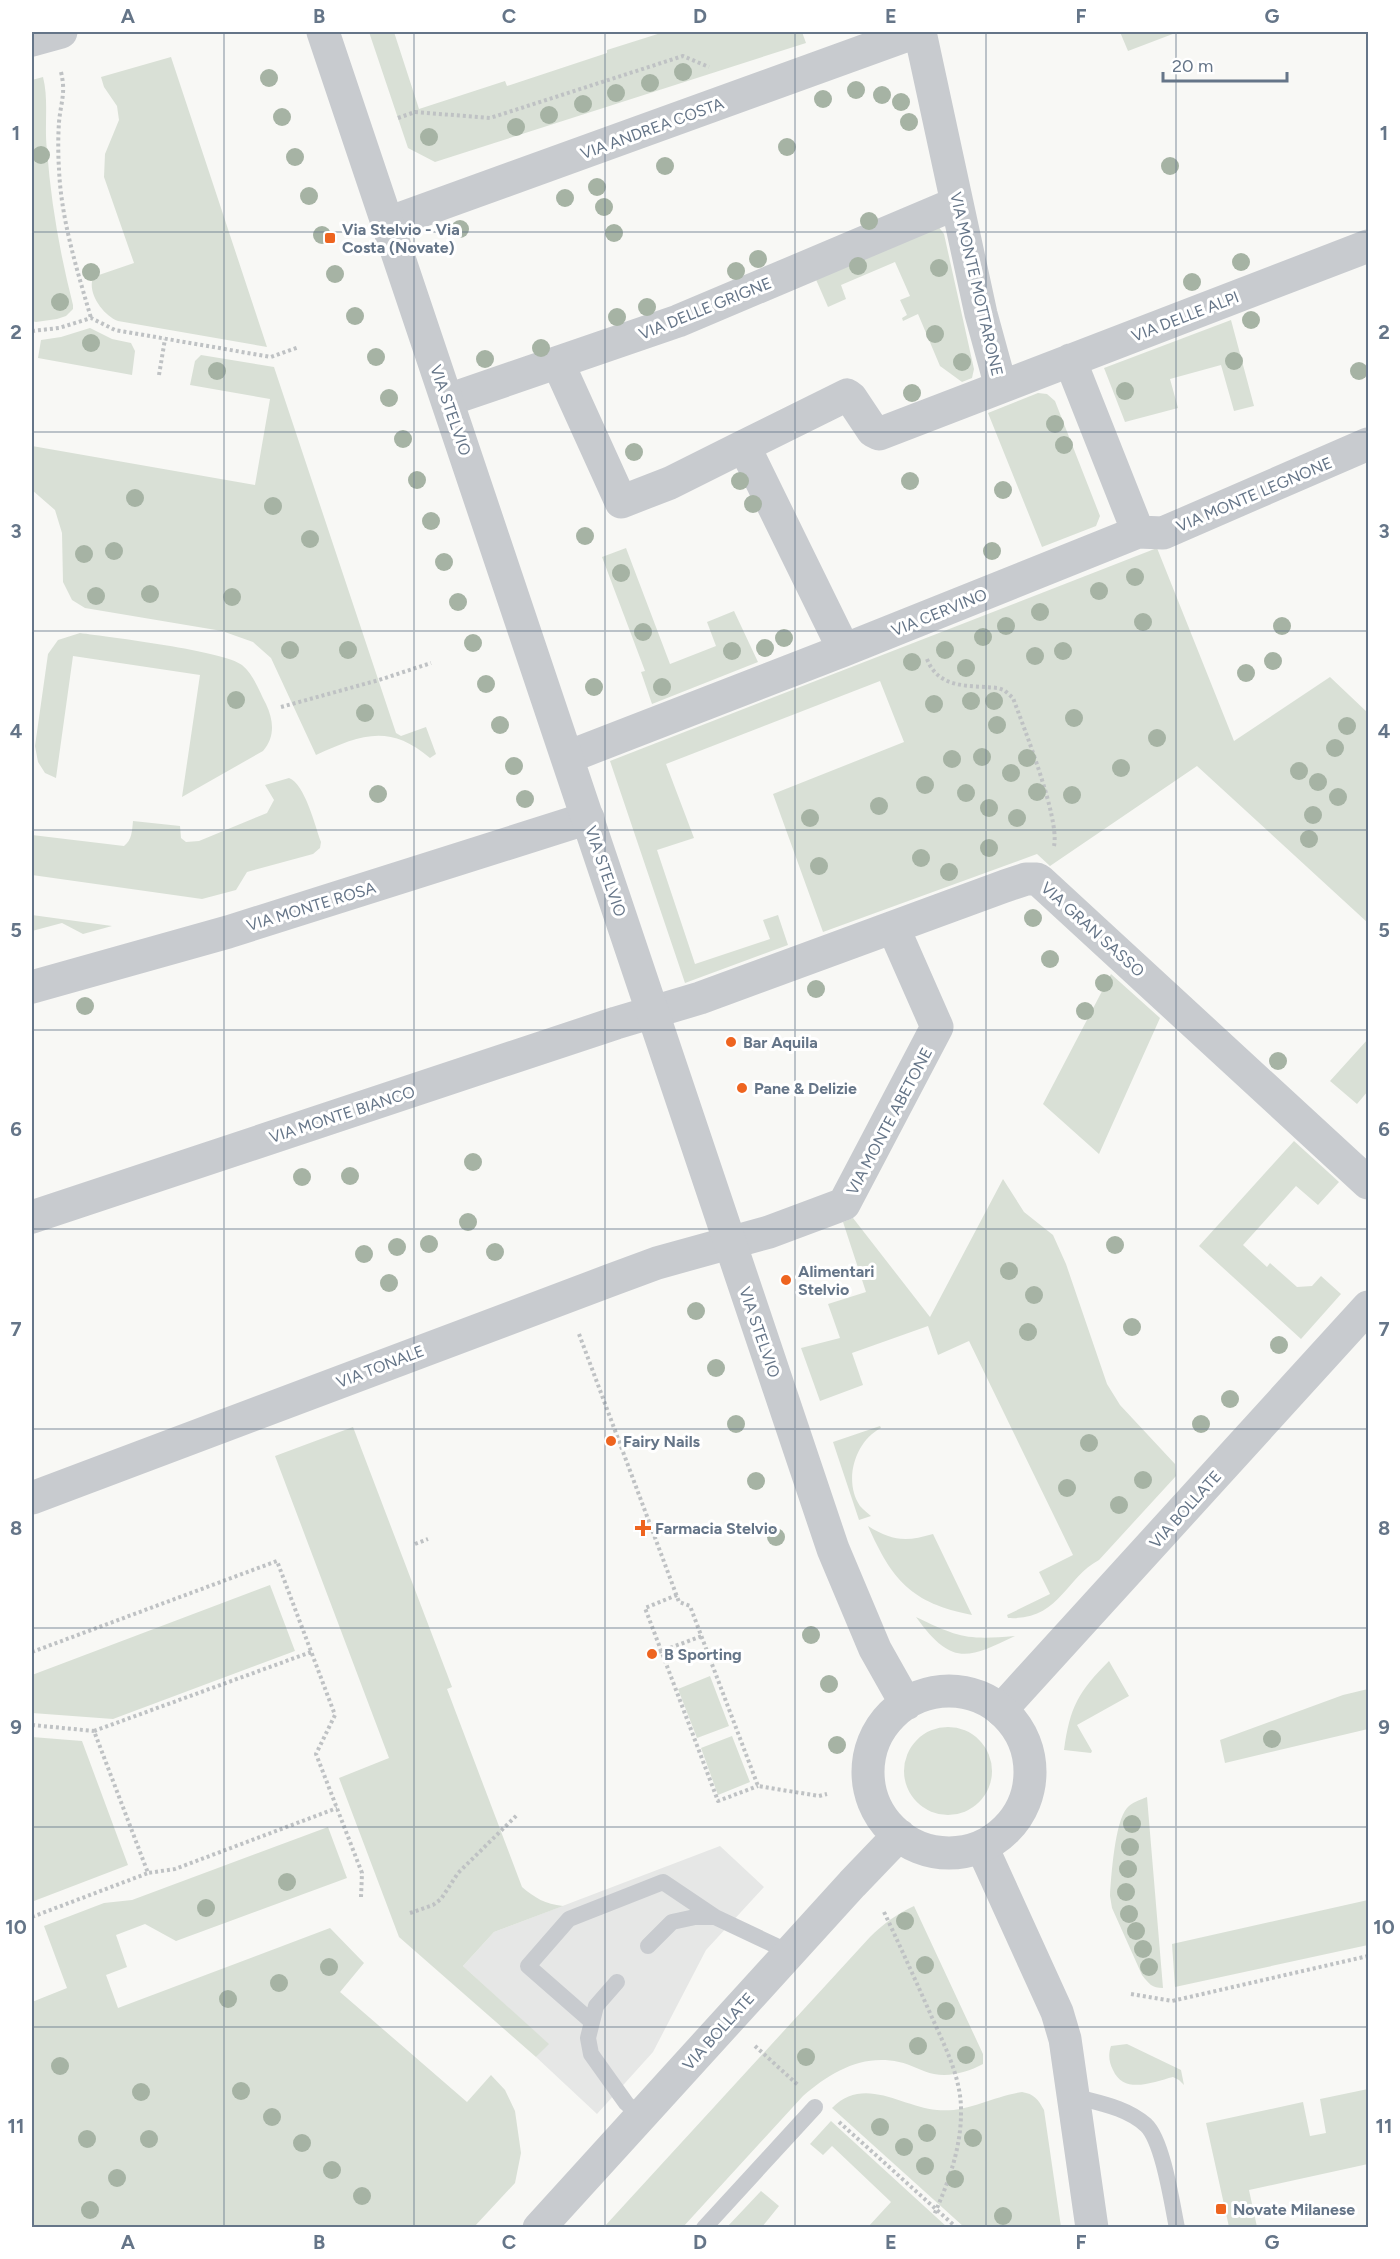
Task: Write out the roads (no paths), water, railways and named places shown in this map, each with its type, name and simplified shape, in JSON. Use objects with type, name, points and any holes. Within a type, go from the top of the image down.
[{"type":"street","points":[[32,40],[61,32]]},
{"type":"street","name":"VIA STELVIO","points":[[323,32],[833,1550],[875,1649],[906,1704]]},
{"type":"street","name":"VIA ANDREA COSTA","points":[[388,223],[918,32]]},
{"type":"street","name":"VIA MONTE MOTTARONE","points":[[558,363],[621,502],[670,483],[848,395],[873,431],[879,434],[1001,387],[981,314],[918,32]]},
{"type":"street","name":"VIA DELLE GRIGNE","points":[[448,400],[678,321],[957,203]]},
{"type":"street","name":"VIA DELLE ALPI","points":[[1001,387],[1368,246]]},
{"type":"street","points":[[1070,360],[1138,532]]},
{"type":"street","name":"VIA MONTE LEGNONE","points":[[1138,532],[1162,533],[1368,444]]},
{"type":"street","points":[[744,446],[844,650]]},
{"type":"street","name":"VIA CERVINO","points":[[568,756],[844,650],[1138,532]]},
{"type":"street","name":"VIA MONTE ROSA","points":[[32,987],[228,932],[588,818]]},
{"type":"street","name":"VIA GRAN SASSO","points":[[653,1012],[700,998],[1005,886],[1033,878],[1040,881],[1368,1183]]},
{"type":"street","name":"VIA MONTE ABETONE","points":[[730,1243],[769,1232],[844,1204],[935,1034],[936,1022],[893,927]]},
{"type":"street","name":"VIA MONTE BIANCO","points":[[32,1217],[653,1012]]},
{"type":"street","name":"VIA TONALE","points":[[32,1498],[657,1263],[730,1243]]},
{"type":"street","name":"VIA BOLLATE","points":[[1001,1710],[1368,1307]]},
{"type":"street","points":[[944,1691],[965,1693],[984,1699],[1001,1710],[1015,1725],[1025,1743],[1030,1763],[1029,1784],[1024,1804],[1014,1821],[1000,1836],[982,1847],[963,1852],[944,1854],[925,1850],[899,1835],[879,1813],[870,1792],[868,1771],[871,1751],[890,1716],[906,1704],[924,1695],[944,1691]]},
{"type":"street","name":"VIA BOLLATE","points":[[539,2228],[789,1952],[899,1835]]},
{"type":"street","points":[[982,1847],[1056,2012],[1065,2039],[1092,2228]]},
{"type":"lane","points":[[592,2022],[528,1966],[569,1919],[663,1882],[715,1917],[789,1952]]},
{"type":"lane","points":[[648,1946],[672,1922],[695,1917],[715,1917]]},
{"type":"lane","points":[[617,1982],[596,2006],[588,2038],[591,2054],[626,2103],[640,2116]]},
{"type":"lane","points":[[1072,2097],[1120,2109],[1147,2126],[1159,2147],[1177,2228]]},
{"type":"lane","points":[[704,2228],[815,2107]]},
{"type":"place","name":"Via Stelvio - Via Costa (Novate)","points":[[330,238]]},
{"type":"place","name":"Bar Aquila","points":[[731,1042]]},
{"type":"place","name":"Pane & Delizie","points":[[742,1088]]},
{"type":"place","name":"Alimentari Stelvio","points":[[786,1280]]},
{"type":"place","name":"Fairy Nails","points":[[611,1441]]},
{"type":"place","name":"Farmacia Stelvio","points":[[643,1528]]},
{"type":"place","name":"B Sporting","points":[[652,1654]]},
{"type":"place","name":"Novate Milanese","points":[[1221,2209]]}]
